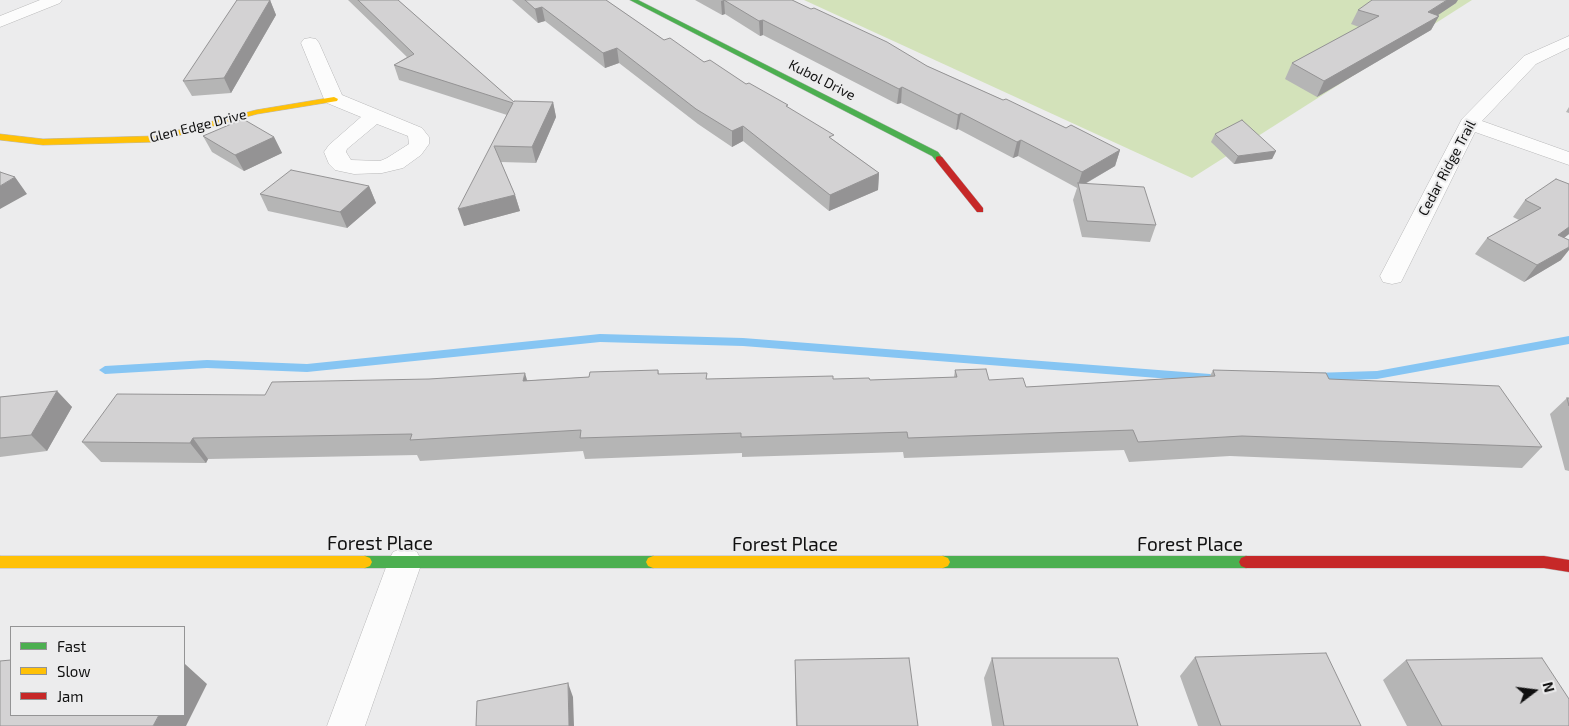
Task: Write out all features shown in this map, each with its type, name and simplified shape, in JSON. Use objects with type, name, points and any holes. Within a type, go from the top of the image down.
[{"type":"street","points":[[0,22],[54,0]]},
{"type":"street","name":"Kubol Drive","points":[[633,0],[935,154],[980,210]]},
{"type":"street","name":"Cedar Ridge Trail","points":[[1392,276],[1469,123],[1530,60],[1569,40]]},
{"type":"street","points":[[310,43],[334,100],[375,116]]},
{"type":"street","name":"Glen Edge Drive","points":[[0,137],[43,142],[155,139],[256,112],[334,100]]},
{"type":"street","points":[[1469,123],[1569,159]]},
{"type":"street","name":"Forest Place","points":[[0,562],[1544,562],[1569,566]]},
{"type":"street","points":[[346,726],[404,562]]},
{"type":"green space","points":[[804,0],[1472,0],[1192,178]]},
{"type":"building","points":[[237,0],[270,0],[224,78],[183,81]]},
{"type":"building","points":[[358,0],[398,0],[514,102],[553,102],[532,147],[494,146],[515,195],[458,209],[513,103],[394,65],[414,54]]},
{"type":"building","points":[[525,0],[606,0],[664,40],[670,38],[704,62],[710,60],[746,84],[749,83],[788,105],[786,106],[834,135],[829,137],[879,173],[830,195],[743,126],[732,131],[696,109],[617,48],[603,53],[542,7],[535,9]]},
{"type":"building","points":[[724,0],[792,0],[811,9],[814,8],[887,42],[927,66],[1003,100],[1006,99],[1066,128],[1071,125],[1120,150],[1082,172],[1021,140],[1017,142],[961,113],[958,115],[902,87],[899,89],[763,20],[759,21]]},
{"type":"building","points":[[1372,0],[1447,0],[1428,12],[1439,16],[1324,81],[1292,63],[1379,16],[1358,10]]},
{"type":"building","points":[[243,119],[274,137],[235,155],[203,136]]},
{"type":"building","points":[[1242,120],[1276,151],[1238,156],[1215,134]]},
{"type":"building","points":[[291,170],[369,186],[340,212],[260,194]]},
{"type":"building","points":[[0,172],[15,177],[0,186]]},
{"type":"building","points":[[1556,179],[1569,184],[1569,227],[1558,235],[1569,240],[1569,247],[1537,265],[1487,238],[1541,208],[1525,200]]},
{"type":"building","points":[[1078,183],[1144,187],[1156,225],[1087,221]]},
{"type":"building","points":[[986,369],[989,380],[1023,378],[1026,387],[1215,376],[1213,370],[1326,373],[1329,379],[1499,386],[1542,447],[1242,436],[1138,442],[1133,430],[908,438],[907,432],[741,437],[741,433],[580,438],[581,430],[410,440],[412,434],[193,438],[190,443],[82,442],[117,394],[265,395],[272,382],[429,379],[525,373],[523,381],[589,377],[590,372],[658,370],[658,374],[707,373],[706,379],[833,376],[833,379],[869,378],[870,380],[957,377],[955,370]]},
{"type":"building","points":[[57,391],[31,435],[0,438],[0,397]]},
{"type":"building","points":[[1326,653],[1361,726],[1221,726],[1195,657]]},
{"type":"building","points":[[909,658],[918,726],[797,726],[795,660]]},
{"type":"building","points":[[992,658],[1118,658],[1138,726],[1004,726]]},
{"type":"building","points":[[1542,658],[1569,699],[1569,726],[1442,726],[1406,660]]},
{"type":"building","points":[[10,660],[10,716],[158,716],[153,726],[0,726],[0,661]]},
{"type":"building","points":[[568,683],[569,726],[476,726],[477,701]]},
{"type":"waterway","points":[[105,370],[207,364],[307,368],[600,338],[743,342],[1210,378]]},
{"type":"waterway","points":[[1313,377],[1377,375],[1569,340]]},
{"type":"traffic: fast","points":[[633,0],[935,154],[939,159]]},
{"type":"traffic: fast","points":[[365,562],[653,562]]},
{"type":"traffic: fast","points":[[943,562],[1246,562]]},
{"type":"traffic: slow","points":[[0,137],[43,142],[155,139],[256,112],[334,99]]},
{"type":"traffic: slow","points":[[0,562],[365,562]]},
{"type":"traffic: slow","points":[[653,562],[943,562]]},
{"type":"traffic: jam","points":[[939,159],[980,210]]},
{"type":"traffic: jam","points":[[1246,562],[1544,562],[1569,566]]}]
